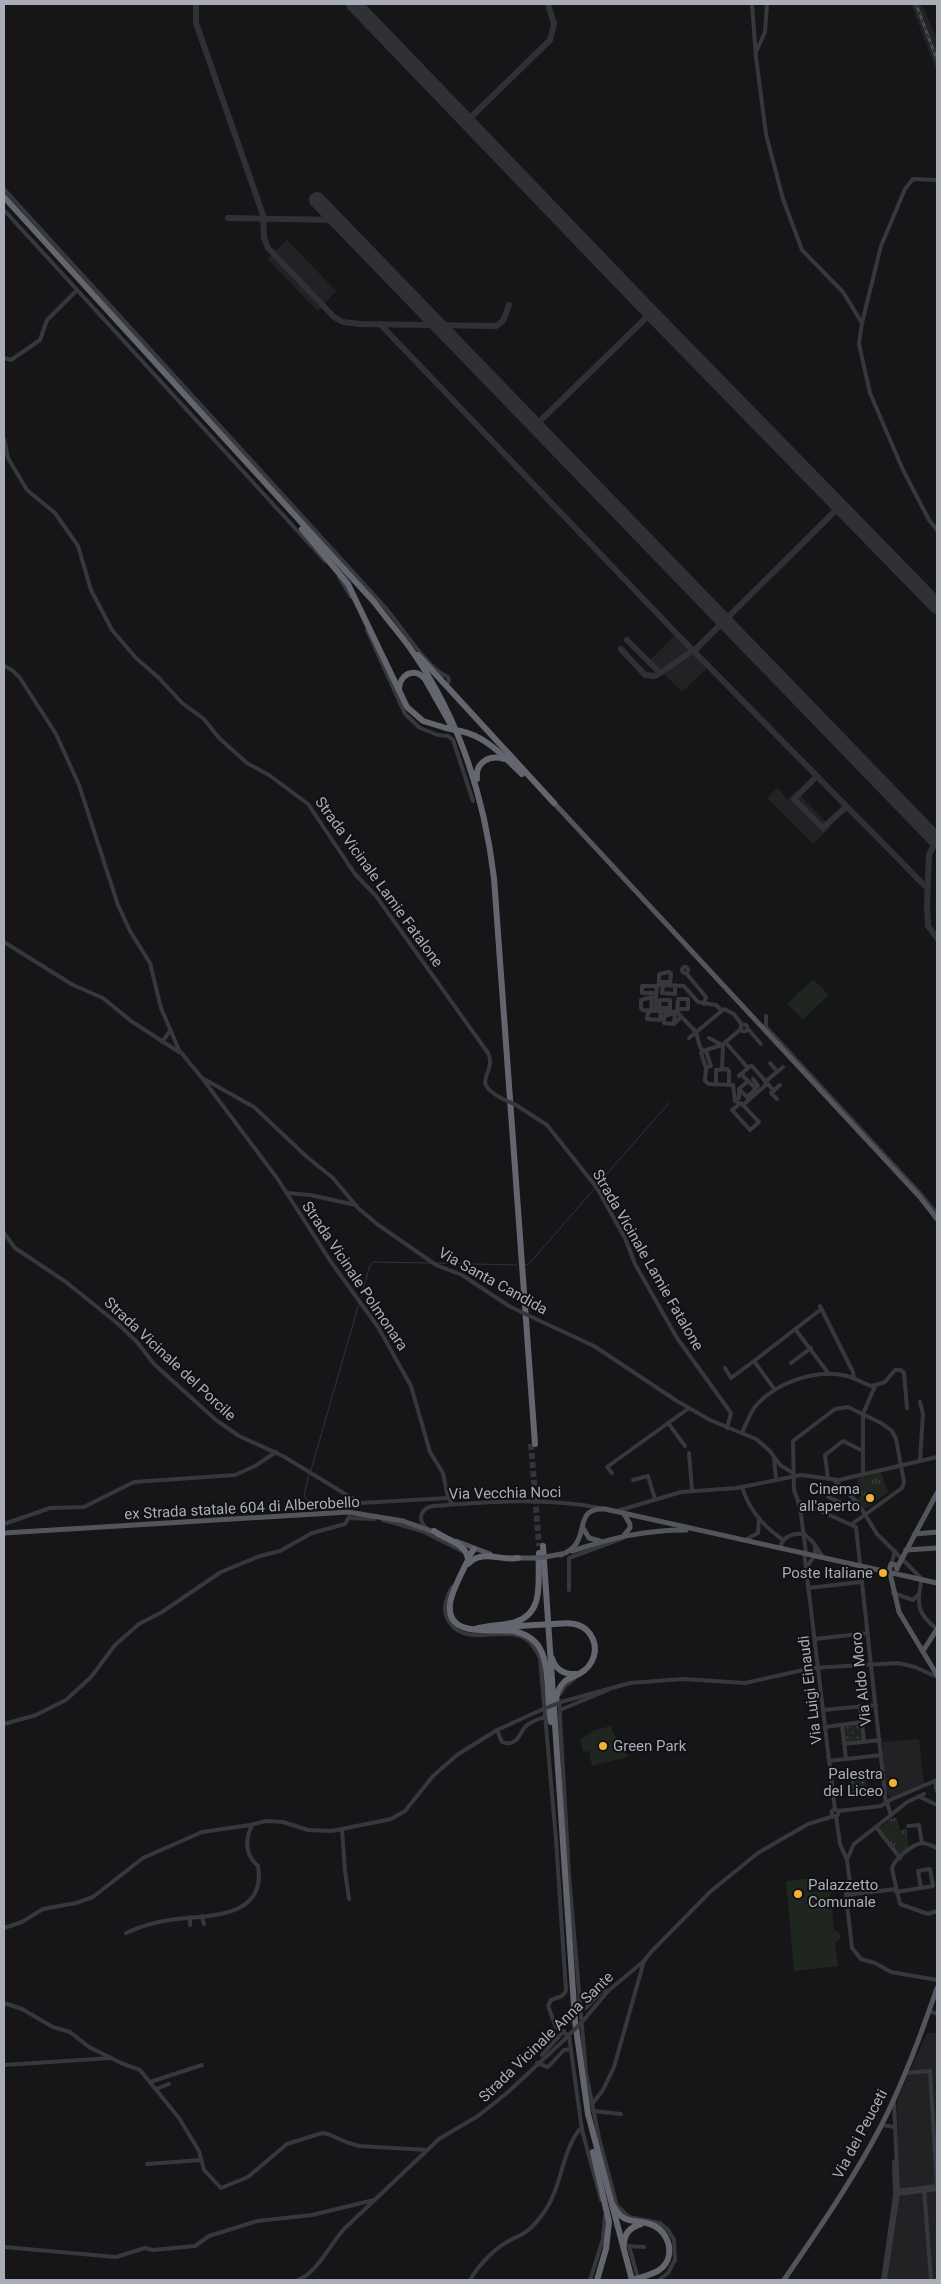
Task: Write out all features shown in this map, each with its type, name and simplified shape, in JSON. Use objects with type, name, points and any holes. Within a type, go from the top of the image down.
[{"type":"highway","points":[[4,197],[375,603],[446,685],[554,803]]},
{"type":"highway","points":[[4,203],[343,572],[398,638],[426,677],[449,728]]},
{"type":"highway","points":[[298,524],[348,584],[397,692],[416,716],[430,724],[481,738],[554,803]]},
{"type":"highway","points":[[375,603],[411,649],[448,711],[470,764],[488,832]]},
{"type":"highway","points":[[397,692],[404,676],[410,673],[420,674],[425,679],[467,765],[479,805],[491,878],[533,1444],[497,913],[487,820],[477,774],[480,765],[488,758],[498,757],[511,763]]},
{"type":"highway","points":[[434,1531],[443,1538],[462,1547],[467,1554],[469,1562]]},
{"type":"highway","points":[[474,1550],[451,1600],[450,1607],[455,1622],[462,1627],[481,1632],[516,1632],[526,1635],[537,1644],[544,1659],[552,1725]]},
{"type":"highway","points":[[473,1629],[516,1622],[532,1611],[539,1592],[540,1552]]},
{"type":"highway","points":[[540,1552],[554,1664],[560,1671],[567,1674],[574,1674],[584,1670]]},
{"type":"highway","points":[[540,1552],[572,2023],[577,2066],[595,2150],[634,2280]]},
{"type":"highway","points":[[469,1562],[485,1555],[506,1559],[518,1558]]},
{"type":"highway","points":[[546,1597],[575,2021],[588,2114],[609,2222],[608,2240],[597,2280]]},
{"type":"highway","points":[[473,1629],[573,1623],[588,1632],[595,1648],[594,1657],[590,1665],[564,1682],[556,1695],[557,1763]]},
{"type":"highway","points":[[595,2150],[617,2212],[632,2222],[651,2225],[659,2229],[666,2238],[669,2255],[666,2264],[658,2271],[634,2280]]},
{"type":"highway","points":[[634,2280],[624,2246],[624,2239],[628,2232],[636,2226],[651,2225]]},
{"type":"main road","points":[[554,803],[755,1019],[937,1219]]},
{"type":"main road","points":[[937,1493],[902,1558],[892,1569],[893,1593],[899,1612],[937,1676]]},
{"type":"main road","points":[[560,1555],[572,1550],[577,1545],[584,1518],[594,1510],[605,1509],[622,1513],[628,1518],[630,1524],[626,1534]]},
{"type":"main road","name":"ex Strada statale 604 di Alberobello","points":[[622,1513],[860,1565],[892,1569],[937,1582]]},
{"type":"main road","name":"ex Strada statale 604 di Alberobello","points":[[4,1533],[348,1515],[383,1516],[426,1528],[474,1550],[492,1555],[518,1558],[540,1552],[560,1555],[626,1534],[657,1530],[701,1531]]},
{"type":"main road","points":[[583,1524],[584,1533],[589,1538],[601,1541]]},
{"type":"main road","points":[[915,1534],[937,1532]]},
{"type":"main road","points":[[906,1550],[937,1548]]},
{"type":"main road","points":[[923,1650],[937,1629]]},
{"type":"main road","name":"Via dei Peuceti","points":[[784,2280],[853,2176],[882,2125],[905,2073],[937,1988]]},
{"type":"street","points":[[752,4],[756,52],[770,152],[798,241],[802,250],[843,292],[862,323]]},
{"type":"street","points":[[756,52],[765,32],[767,4]]},
{"type":"street","points":[[937,180],[913,179],[905,189],[880,250],[862,323],[859,344],[869,391],[901,466],[928,518],[937,530]]},
{"type":"street","points":[[4,189],[384,606],[429,661],[441,674],[449,678],[446,685]]},
{"type":"street","points":[[4,210],[339,577],[397,692],[402,710],[410,720],[428,732],[451,738],[473,801]]},
{"type":"street","points":[[4,358],[10,360],[40,340],[47,320],[77,290]]},
{"type":"street","name":"Strada Vicinale Lamie Fatalone","points":[[4,439],[7,455],[27,490],[33,497],[55,513],[76,543],[82,555],[91,590],[112,630],[136,658],[159,678],[182,703],[204,719],[219,738],[247,763],[269,775],[311,806],[333,843],[358,877],[376,896],[488,1053],[491,1063],[484,1078],[484,1084],[488,1090],[547,1124],[596,1187],[625,1238],[635,1264],[677,1338],[731,1414],[727,1428]]},
{"type":"street","points":[[4,666],[12,670],[20,678],[58,738],[84,798],[118,905],[130,931],[150,963],[160,1005],[181,1054]]},
{"type":"street","points":[[4,942],[73,985],[103,998],[131,1021],[181,1054]]},
{"type":"street","points":[[688,967],[682,969],[706,997],[704,1004]]},
{"type":"street","points":[[663,985],[662,993],[675,994],[672,984]]},
{"type":"street","points":[[653,993],[642,993],[642,986],[672,984],[684,986],[698,1002],[716,1005],[721,1010]]},
{"type":"street","points":[[657,986],[653,1011],[677,1010],[696,1032],[711,1066],[706,1068],[705,1081],[733,1085],[734,1099]]},
{"type":"street","points":[[689,1038],[721,1010],[729,1010],[761,1044]]},
{"type":"street","points":[[766,1016],[766,1027],[910,1182],[937,1214]]},
{"type":"street","points":[[674,1024],[682,1017]]},
{"type":"street","points":[[704,1051],[724,1044],[755,1019]]},
{"type":"street","points":[[162,1042],[170,1031]]},
{"type":"street","points":[[709,1038],[724,1044],[748,1068]]},
{"type":"street","points":[[722,1068],[724,1044]]},
{"type":"street","name":"Strada Vicinale Polmonara","points":[[181,1054],[212,1091],[287,1193],[331,1262],[371,1315],[403,1370],[416,1403],[430,1452],[444,1476],[448,1498],[453,1504]]},
{"type":"street","points":[[770,1063],[784,1074]]},
{"type":"street","points":[[758,1086],[740,1075],[752,1066],[774,1091]]},
{"type":"street","points":[[716,1084],[716,1070],[722,1068],[729,1071],[728,1085]]},
{"type":"street","points":[[734,1099],[742,1104],[759,1122],[750,1130],[732,1110],[742,1104],[780,1069]]},
{"type":"street","points":[[739,1088],[759,1074]]},
{"type":"street","name":"Via Santa Candida","points":[[202,1078],[254,1108],[307,1157],[333,1178],[356,1205],[377,1224],[434,1263],[462,1275],[508,1306],[594,1346],[689,1408],[761,1443],[782,1467],[793,1475]]},
{"type":"street","points":[[739,1088],[747,1097],[756,1090],[750,1081]]},
{"type":"street","points":[[212,1091],[216,1085]]},
{"type":"street","points":[[777,1099],[771,1093],[780,1085]]},
{"type":"street","points":[[734,1099],[739,1098],[739,1088]]},
{"type":"street","points":[[742,1121],[750,1113]]},
{"type":"street","points":[[287,1193],[310,1194],[356,1205]]},
{"type":"street","name":"Strada Vicinale del Porcile","points":[[4,1233],[15,1248],[66,1282],[117,1323],[137,1342],[146,1357],[216,1420],[239,1436],[276,1452],[360,1503],[448,1498]]},
{"type":"street","points":[[725,1368],[731,1378],[796,1329],[820,1308],[854,1372],[854,1378]]},
{"type":"street","points":[[796,1329],[829,1374]]},
{"type":"street","points":[[791,1363],[811,1348]]},
{"type":"street","points":[[754,1361],[775,1390]]},
{"type":"street","points":[[742,1433],[753,1410],[775,1390],[798,1380],[829,1374],[854,1378],[875,1386],[886,1382],[895,1370],[902,1371],[907,1408]]},
{"type":"street","points":[[864,1475],[863,1414],[875,1386]]},
{"type":"street","points":[[920,1402],[923,1414],[920,1461]]},
{"type":"street","name":"Via Luigi Einaudi","points":[[847,1860],[840,1844],[808,1588],[804,1534],[798,1501],[795,1495],[793,1442],[839,1407],[848,1407],[863,1414]]},
{"type":"street","points":[[612,1473],[607,1467],[689,1408]]},
{"type":"street","points":[[798,1501],[852,1524],[902,1488],[904,1482],[892,1431],[886,1425],[863,1414]]},
{"type":"street","points":[[668,1423],[685,1446]]},
{"type":"street","points":[[828,1480],[825,1455],[843,1441],[863,1451]]},
{"type":"street","points":[[4,1524],[50,1508],[84,1507],[134,1482],[221,1477],[239,1474],[276,1452]]},
{"type":"street","points":[[689,1453],[692,1490]]},
{"type":"street","points":[[774,1457],[776,1479]]},
{"type":"street","points":[[614,1511],[692,1490],[742,1487],[793,1475],[834,1480],[937,1458]]},
{"type":"street","points":[[633,1480],[648,1476],[655,1499]]},
{"type":"street","points":[[834,1480],[856,1501],[877,1534],[922,1579],[918,1595],[920,1611],[937,1629]]},
{"type":"street","points":[[742,1487],[747,1500],[759,1519],[783,1540]]},
{"type":"street","points":[[828,1497],[849,1506],[856,1501]]},
{"type":"street","name":"Via Vecchia Noci","points":[[426,1528],[421,1517],[424,1510],[430,1506],[522,1501],[580,1505],[605,1509]]},
{"type":"street","points":[[580,1505],[585,1509],[584,1518]]},
{"type":"street","points":[[4,1724],[36,1715],[66,1700],[91,1677],[116,1645],[139,1624],[162,1612],[221,1572],[260,1556],[280,1552],[305,1535],[345,1524],[348,1515],[412,1527],[432,1535],[462,1552],[465,1559],[464,1564],[446,1600],[445,1611],[448,1620],[455,1628],[462,1632],[478,1635],[512,1634],[521,1637],[531,1644],[540,1662],[566,1991],[562,1996],[549,2001],[548,2006],[556,2027],[569,2035],[582,2128],[605,2221],[602,2246],[590,2280]]},
{"type":"street","points":[[745,1540],[753,1538],[758,1533],[759,1519]]},
{"type":"street","name":"Via Aldo Moro","points":[[852,1524],[856,1527],[884,1791],[891,1815]]},
{"type":"street","points":[[569,1590],[569,1558],[601,1545],[618,1541],[626,1534]]},
{"type":"street","points":[[780,1548],[783,1540],[791,1535],[804,1534],[812,1542],[820,1556]]},
{"type":"street","points":[[815,1548],[820,1556]]},
{"type":"street","points":[[892,1569],[896,1551]]},
{"type":"street","points":[[806,1568],[820,1556]]},
{"type":"street","points":[[808,1588],[862,1582]]},
{"type":"street","points":[[893,1593],[913,1600],[918,1595]]},
{"type":"street","points":[[815,1639],[868,1633]]},
{"type":"street","points":[[4,1928],[22,1922],[43,1909],[76,1903],[93,1897],[122,1873],[156,1850],[210,1830],[271,1821],[284,1822],[312,1831],[342,1829],[388,1819],[402,1813],[442,1766],[497,1730],[561,1702],[630,1683],[679,1679],[753,1682],[818,1668],[905,1664],[937,1676]]},
{"type":"street","points":[[590,1665],[591,1668],[588,1672],[571,1681],[562,1690],[559,1697],[586,2073],[593,2111],[618,2207],[631,2218],[648,2219],[660,2223],[668,2230],[674,2240],[675,2260],[668,2273],[659,2280]]},
{"type":"street","points":[[560,1710],[610,1689]]},
{"type":"street","points":[[823,1710],[876,1705]]},
{"type":"street","points":[[860,1706],[864,1741]]},
{"type":"street","points":[[497,1730],[502,1742],[507,1743],[520,1738],[526,1726],[545,1717]]},
{"type":"street","points":[[825,1726],[862,1722]]},
{"type":"street","points":[[842,1725],[846,1759]]},
{"type":"street","points":[[844,1744],[880,1740]]},
{"type":"street","points":[[830,1761],[881,1755]]},
{"type":"street","points":[[592,2104],[603,2090],[614,2067],[644,1961],[658,1944],[711,1891],[766,1848],[817,1820],[836,1813],[887,1803],[936,1781],[937,1789]]},
{"type":"street","points":[[924,1796],[926,1785]]},
{"type":"street","points":[[924,1796],[906,1802],[854,1844],[847,1860],[850,1883],[846,1895],[851,1944],[857,1956],[891,1972],[937,1980]]},
{"type":"street","points":[[924,1796],[937,1805]]},
{"type":"street","points":[[126,1933],[158,1922],[221,1915],[237,1910],[256,1890],[259,1867],[247,1849],[252,1825]]},
{"type":"street","points":[[908,1826],[919,1826],[922,1843]]},
{"type":"street","points":[[876,1827],[900,1858]]},
{"type":"street","points":[[342,1829],[344,1871],[349,1899]]},
{"type":"street","points":[[937,1848],[922,1843],[916,1845],[892,1866],[898,1900],[902,1905],[928,1914],[937,1911]]},
{"type":"street","points":[[921,1888],[918,1871],[937,1868]]},
{"type":"street","points":[[846,1895],[933,1886],[930,1869]]},
{"type":"street","points":[[202,1916],[204,1924]]},
{"type":"street","points":[[190,1917],[190,1925]]},
{"type":"street","name":"Strada Vicinale Anna Sante","points":[[306,2278],[342,2232],[439,2139],[478,2116],[507,2093],[582,2022],[608,1991],[644,1961]]},
{"type":"street","points":[[580,2009],[586,2008],[602,1990],[608,1991]]},
{"type":"street","points":[[4,2004],[22,2009],[53,2028],[70,2032],[89,2047],[121,2063],[136,2068],[156,2088],[179,2118],[198,2148],[206,2173],[223,2188],[248,2177],[287,2144],[322,2133],[359,2146],[428,2150]]},
{"type":"street","points":[[929,2011],[937,2014]]},
{"type":"street","points":[[542,2055],[564,2031]]},
{"type":"street","points":[[537,2064],[548,2067],[564,2050],[571,2048]]},
{"type":"street","points":[[4,2066],[112,2058]]},
{"type":"street","points":[[150,2082],[202,2064]]},
{"type":"street","points":[[897,2193],[937,2187],[930,2071],[905,2073]]},
{"type":"street","points":[[156,2088],[169,2084]]},
{"type":"street","points":[[884,2280],[897,2193],[894,2099]]},
{"type":"street","points":[[593,2111],[622,2114]]},
{"type":"street","points":[[882,2125],[895,2127]]},
{"type":"street","points":[[470,2280],[478,2268],[494,2252],[507,2242],[527,2232],[546,2209],[557,2186],[576,2132],[582,2128]]},
{"type":"street","points":[[147,2164],[201,2160]]},
{"type":"street","points":[[924,2189],[931,2280]]},
{"type":"street","points":[[4,2247],[116,2258],[144,2248],[153,2250],[195,2246],[209,2236],[257,2221],[312,2215],[374,2200]]},
{"type":"street","points":[[634,2280],[629,2246],[644,2247]]},
{"type":"street","points":[[298,2280],[306,2278]]},
{"type":"shaded area","points":[[911,4],[922,4],[937,39],[937,73]]},
{"type":"shaded area","points":[[287,240],[336,291],[318,311],[267,259]]},
{"type":"shaded area","points":[[675,635],[707,668],[682,692],[650,660]]},
{"type":"shaded area","points":[[777,788],[788,799],[796,791],[831,827],[813,844],[767,798]]},
{"type":"shaded area","points":[[919,1739],[924,1784],[902,1794],[900,1791],[900,1794],[890,1798],[886,1791],[882,1742]]},
{"type":"shaded area","points":[[927,2033],[937,2033],[937,2280],[887,2280],[899,2197],[897,2100]]},
{"type":"green space","points":[[813,979],[829,995],[803,1019],[787,1004]]},
{"type":"green space","points":[[881,1472],[888,1492],[865,1509],[858,1499],[862,1495],[859,1493],[861,1490],[857,1479]]},
{"type":"green space","points":[[861,1724],[863,1741],[846,1743],[844,1726]]},
{"type":"green space","name":"Green Park","points":[[611,1726],[628,1757],[592,1766],[589,1751],[583,1752],[580,1739],[595,1730]]},
{"type":"green space","points":[[865,1775],[868,1795],[853,1797],[851,1782],[853,1777]]},
{"type":"green space","points":[[892,1818],[897,1818],[900,1830],[906,1829],[909,1847],[900,1855],[879,1828]]},
{"type":"green space","points":[[811,1878],[812,1892],[830,1890],[834,1930],[840,1933],[841,1938],[835,1942],[838,1966],[794,1971],[786,1881]]},
{"type":"waterway","points":[[597,1185],[669,1103]]},
{"type":"waterway","points":[[525,1265],[529,1264],[595,1188]]},
{"type":"waterway","points":[[361,1297],[369,1268],[373,1262],[431,1263]]},
{"type":"waterway","points":[[435,1263],[517,1265]]},
{"type":"waterway","points":[[311,1470],[359,1303]]},
{"type":"waterway","points":[[309,1475],[304,1495],[313,1510]]},
{"type":"taxiway","points":[[196,4],[196,23],[263,215],[264,238],[268,248],[334,317],[343,322],[360,324],[496,326],[503,321],[509,305]]},
{"type":"taxiway","points":[[467,121],[550,40],[554,24],[548,4]]},
{"type":"taxiway","points":[[228,218],[336,220]]},
{"type":"taxiway","points":[[535,426],[651,313]]},
{"type":"taxiway","points":[[380,324],[675,632],[927,888]]},
{"type":"taxiway","points":[[621,649],[645,675],[655,676],[660,673],[697,648],[840,506]]},
{"type":"taxiway","points":[[627,640],[660,673]]},
{"type":"taxiway","points":[[816,777],[794,799],[823,828],[846,807]]},
{"type":"taxiway","points":[[937,838],[929,855],[927,906],[928,926],[937,938]]},
{"type":"runway","points":[[354,4],[651,313],[937,606]]},
{"type":"runway","points":[[317,200],[937,841]]},
{"type":"tunnel","points":[[531,1444],[539,1546]]},
{"type":"railway","points":[[916,4],[937,60]]},
{"type":"place","name":"Cinema all'aperto","points":[[870,1498]]},
{"type":"place","name":"Poste Italiane","points":[[883,1573]]},
{"type":"place","name":"Green Park","points":[[603,1746]]},
{"type":"place","name":"Palestra del Liceo","points":[[893,1783]]},
{"type":"place","name":"Palazzetto Comunale","points":[[798,1894]]}]
